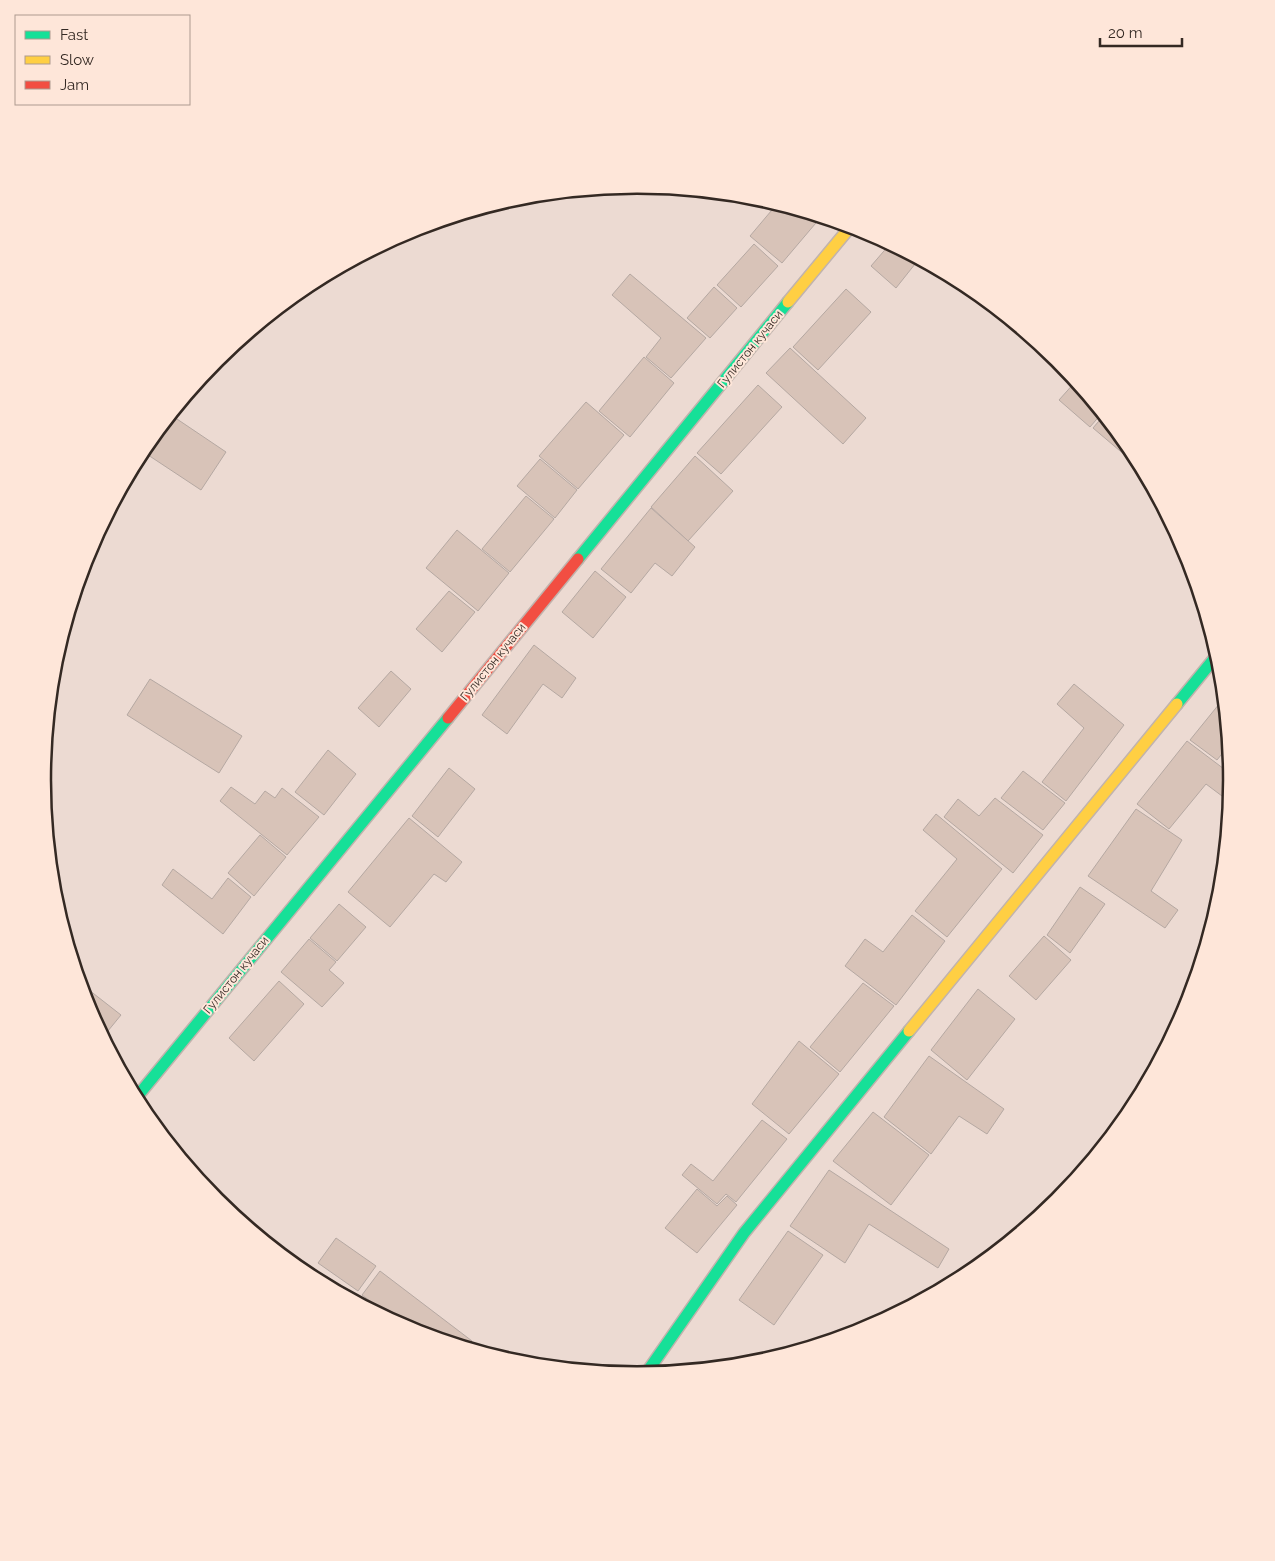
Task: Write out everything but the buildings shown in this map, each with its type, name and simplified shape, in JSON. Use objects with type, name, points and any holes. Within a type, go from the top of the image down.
[{"type":"street","name":"Гулистон кучаси","points":[[141,1092],[846,233]]},
{"type":"street","points":[[651,1366],[744,1233],[1211,662]]},
{"type":"traffic: fast","points":[[578,559],[788,302]]},
{"type":"traffic: fast","points":[[1177,704],[1211,662]]},
{"type":"traffic: fast","points":[[141,1092],[448,718]]},
{"type":"traffic: fast","points":[[651,1366],[744,1233],[909,1031]]},
{"type":"traffic: slow","points":[[788,302],[846,233]]},
{"type":"traffic: slow","points":[[909,1031],[1177,704]]},
{"type":"traffic: jam","points":[[448,718],[578,559]]}]
